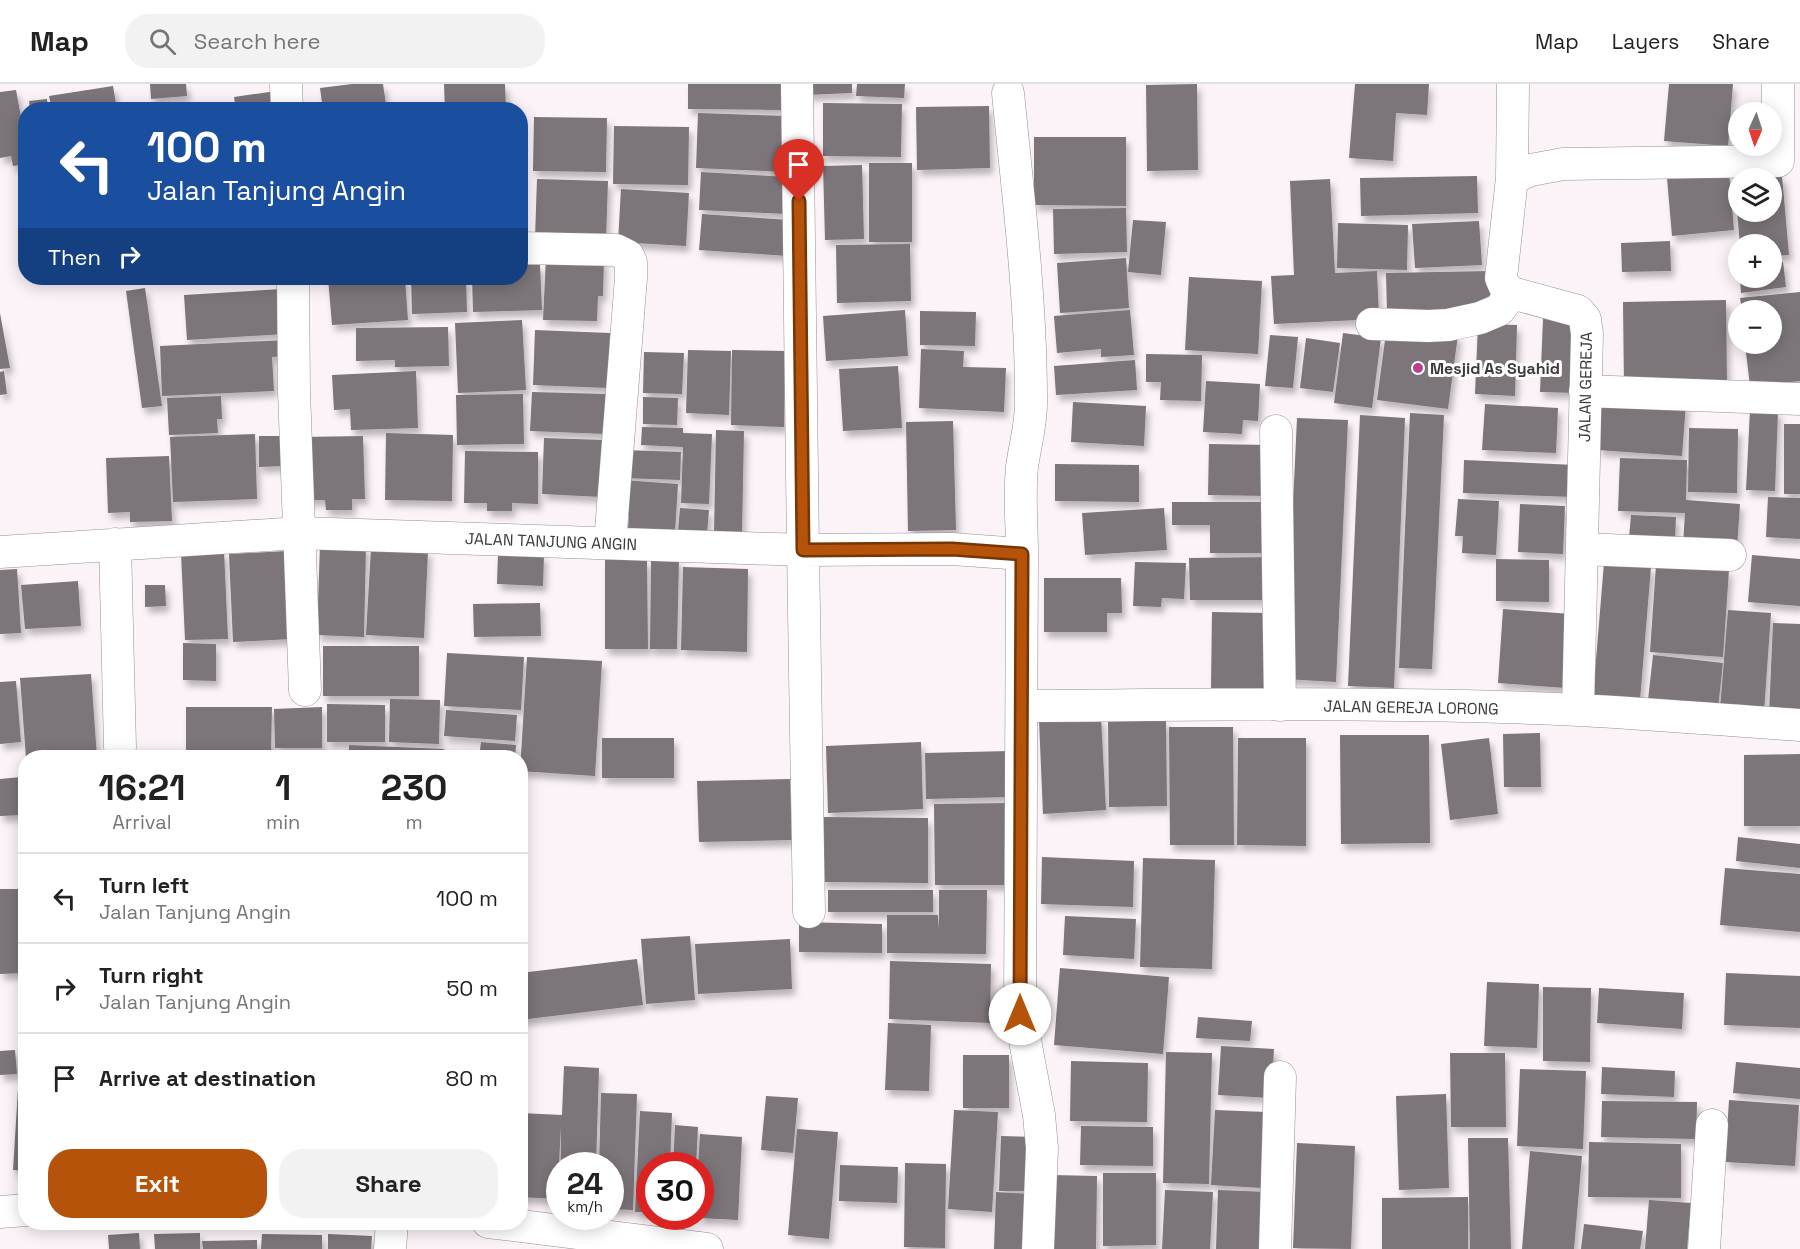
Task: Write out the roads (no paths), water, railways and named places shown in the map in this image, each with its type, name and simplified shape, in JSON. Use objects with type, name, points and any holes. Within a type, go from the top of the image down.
[{"type":"street","points":[[286,84],[287,102]]},
{"type":"street","points":[[797,84],[809,912]]},
{"type":"street","points":[[1372,324],[1448,325],[1490,315],[1499,310],[1512,293],[1505,287],[1502,278],[1512,178],[1513,84]]},
{"type":"street","points":[[1512,178],[1531,170],[1563,164],[1789,161],[1778,84]]},
{"type":"street","points":[[1008,93],[1026,274],[1031,362],[1032,403],[1022,467],[1020,1014],[1039,1115],[1042,1148],[1038,1249]]},
{"type":"street","points":[[528,248],[615,250],[628,256],[631,262],[610,543]]},
{"type":"street","points":[[293,285],[294,391],[305,690]]},
{"type":"street","name":"JALAN GEREJA","points":[[1512,293],[1578,311],[1585,319],[1587,334],[1578,710]]},
{"type":"street","points":[[1585,391],[1800,399]]},
{"type":"street","points":[[1276,431],[1280,705]]},
{"type":"street","name":"JALAN TANJUNG ANGIN","points":[[0,552],[300,533],[803,550],[952,549],[1022,554]]},
{"type":"street","points":[[115,544],[120,747]]},
{"type":"street","points":[[1582,549],[1730,555]]},
{"type":"street","name":"JALAN GEREJA LORONG","points":[[1022,706],[1280,705],[1578,710],[1800,725]]},
{"type":"street","points":[[1275,1249],[1280,1077]]},
{"type":"street","points":[[1704,1249],[1712,1125]]},
{"type":"street","points":[[0,1212],[18,1211]]},
{"type":"street","points":[[528,1229],[617,1244],[707,1249]]},
{"type":"street","points":[[390,1249],[391,1230]]},
{"type":"place","name":"Mesjid As Syahid","points":[[1418,368]]}]
